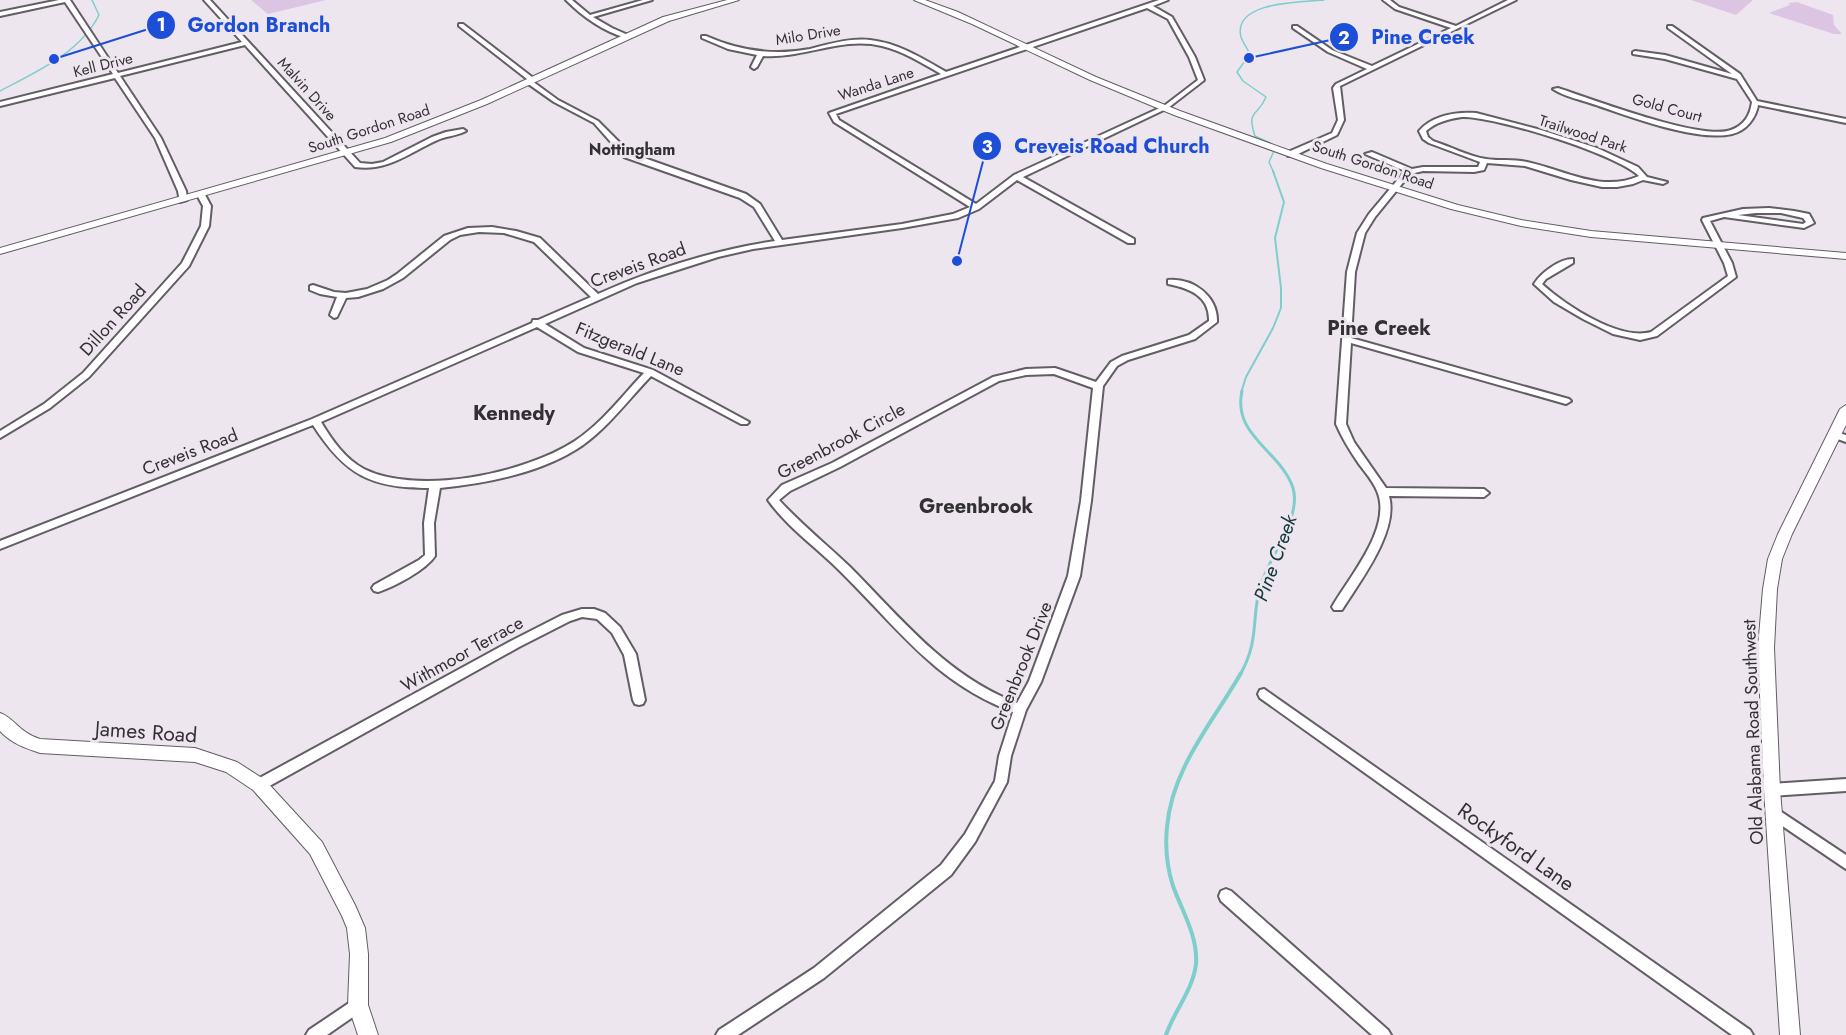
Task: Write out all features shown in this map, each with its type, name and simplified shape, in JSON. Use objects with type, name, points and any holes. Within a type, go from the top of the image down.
[{"type":"street","points":[[0,14],[67,0],[158,138],[182,191],[183,200]]},
{"type":"street","name":"Malvin Drive","points":[[207,0],[358,165],[371,168],[400,158],[434,137],[463,130]]},
{"type":"street","points":[[569,0],[591,16],[597,25],[626,36]]},
{"type":"street","points":[[591,16],[649,0]]},
{"type":"street","name":"South Gordon Road","points":[[0,251],[347,153],[438,122],[666,19],[735,0]]},
{"type":"street","name":"South Gordon Road","points":[[918,0],[1166,107],[1291,154],[1395,188],[1538,226],[1846,256]]},
{"type":"street","name":"Wanda Lane","points":[[976,207],[832,117],[832,113],[1165,0]]},
{"type":"street","points":[[1386,0],[1397,8],[1457,28]]},
{"type":"street","points":[[1291,154],[1335,134],[1341,120],[1336,86],[1513,0]]},
{"type":"street","name":"Creveis Road","points":[[0,545],[315,421],[536,322],[634,281],[716,255],[780,243],[933,221],[976,207],[1017,177],[1166,107],[1201,80],[1201,74],[1170,18],[1148,6]]},
{"type":"street","points":[[461,25],[556,101],[596,122],[627,155],[743,196],[757,206],[780,243]]},
{"type":"street","points":[[1295,27],[1320,46],[1371,68]]},
{"type":"street","points":[[1670,27],[1741,78],[1755,102],[1846,121]]},
{"type":"street","name":"Milo Drive","points":[[704,38],[734,51],[760,55],[798,53],[840,42],[874,42],[898,49],[947,75]]},
{"type":"street","name":"Kell Drive","points":[[0,104],[247,43]]},
{"type":"street","points":[[1635,53],[1665,57],[1741,78]]},
{"type":"street","points":[[754,67],[760,55]]},
{"type":"street","name":"Gold Court","points":[[1556,89],[1672,125],[1722,134],[1734,132],[1752,118],[1756,109],[1755,102]]},
{"type":"street","name":"Trailwood Park","points":[[1458,115],[1476,115],[1581,145],[1617,158],[1641,171],[1643,178],[1617,185],[1602,186],[1529,164],[1484,161],[1431,142],[1425,138],[1422,131],[1431,124],[1458,115]]},
{"type":"street","points":[[1338,607],[1386,520],[1383,492],[1347,441],[1341,424],[1351,272],[1361,233],[1411,171],[1369,154]]},
{"type":"street","name":"Trailwood Park","points":[[1411,171],[1474,170],[1481,168],[1484,161]]},
{"type":"street","points":[[1017,177],[1131,241]]},
{"type":"street","points":[[1643,178],[1663,182]]},
{"type":"street","name":"Dillon Road","points":[[0,435],[47,406],[86,375],[186,264],[205,226],[207,206],[201,195]]},
{"type":"street","points":[[1570,261],[1543,277],[1538,284],[1546,293],[1574,312],[1639,337],[1654,334],[1732,277],[1730,265],[1716,245],[1706,220],[1723,215],[1770,210],[1806,216],[1810,223],[1804,226],[1723,215]]},
{"type":"street","points":[[313,288],[325,294],[342,296],[369,290],[398,278],[447,238],[479,229],[537,240],[596,297]]},
{"type":"street","points":[[1098,386],[1114,364],[1125,358],[1192,337],[1213,322],[1214,311],[1208,299],[1192,288],[1171,282]]},
{"type":"street","points":[[334,315],[342,296]]},
{"type":"street","name":"Fitzgerald Lane","points":[[536,322],[581,350],[650,372],[744,422]]},
{"type":"street","points":[[1346,339],[1566,401]]},
{"type":"street","name":"Greenbrook Circle","points":[[1020,709],[989,699],[971,689],[949,671],[904,631],[773,500],[786,488],[836,465],[996,379],[1026,372],[1054,371],[1098,386]]},
{"type":"street","points":[[315,421],[332,448],[362,472],[404,484],[435,484],[481,478],[525,468],[560,454],[581,441],[650,372]]},
{"type":"street","name":"Greenbrook Drive","points":[[724,1035],[819,973],[945,870],[970,838],[1001,782],[1005,756],[1020,709],[1035,682],[1074,576],[1086,501],[1098,386]]},
{"type":"street","name":"Old Alabama Road Southwest","points":[[1790,1035],[1772,790],[1766,648],[1775,559],[1841,437],[1846,409]]},
{"type":"street","points":[[378,588],[423,563],[430,556],[429,523],[435,484]]},
{"type":"street","points":[[1383,492],[1485,493]]},
{"type":"street","name":"Withmoor Terrace","points":[[259,785],[515,644],[582,613],[594,613],[601,616],[616,630],[630,654],[639,700]]},
{"type":"street","name":"Rockyford Lane","points":[[1264,694],[1745,1035]]},
{"type":"street","name":"James Road","points":[[0,720],[10,733],[32,744],[75,750],[195,755],[231,767],[259,785],[316,848],[349,910],[356,928],[359,954],[358,1005],[368,1035]]},
{"type":"street","points":[[1772,790],[1846,785]]},
{"type":"street","points":[[1774,813],[1846,863]]},
{"type":"street","points":[[1226,896],[1383,1035]]},
{"type":"street","points":[[314,1035],[358,1005]]},
{"type":"shaded area","points":[[251,0],[326,0],[268,14]]},
{"type":"shaded area","points":[[1691,0],[1753,0],[1736,15]]},
{"type":"shaded area","points":[[1797,2],[1833,15],[1834,25],[1842,34],[1834,34],[1769,13],[1790,5],[1788,3]]},
{"type":"waterway","points":[[0,91],[56,60],[81,40],[99,15],[92,0]]},
{"type":"waterway","name":"Pine Creek","points":[[1274,145],[1255,136],[1253,127],[1252,117],[1266,97],[1243,81],[1237,72],[1250,54],[1241,37],[1241,25],[1247,16],[1271,6],[1324,0]]},
{"type":"waterway","name":"Pine Creek","points":[[1274,151],[1269,162],[1274,173]]},
{"type":"waterway","name":"Pine Creek","points":[[1241,393],[1246,377],[1273,328],[1281,308],[1275,238],[1284,202],[1273,171]]},
{"type":"waterway","name":"Pine Creek","points":[[1241,673],[1253,640],[1260,587],[1289,525],[1294,500],[1293,488],[1287,475],[1251,432],[1244,420],[1241,407],[1242,391]]},
{"type":"waterway","name":"Pine Creek","points":[[1166,1035],[1191,983],[1196,964],[1195,944],[1173,886],[1168,864],[1166,834],[1170,805],[1195,746],[1241,673]]},
{"type":"place","name":"Pine Creek","points":[[1249,58]]},
{"type":"place","name":"Gordon Branch","points":[[54,59]]},
{"type":"place","name":"Creveis Road Church","points":[[957,261]]},
{"type":"district","name":"Nottingham","points":[[632,149]]},
{"type":"district","name":"Pine Creek","points":[[1379,328]]},
{"type":"district","name":"Kennedy","points":[[514,413]]},
{"type":"district","name":"Greenbrook","points":[[976,506]]}]
